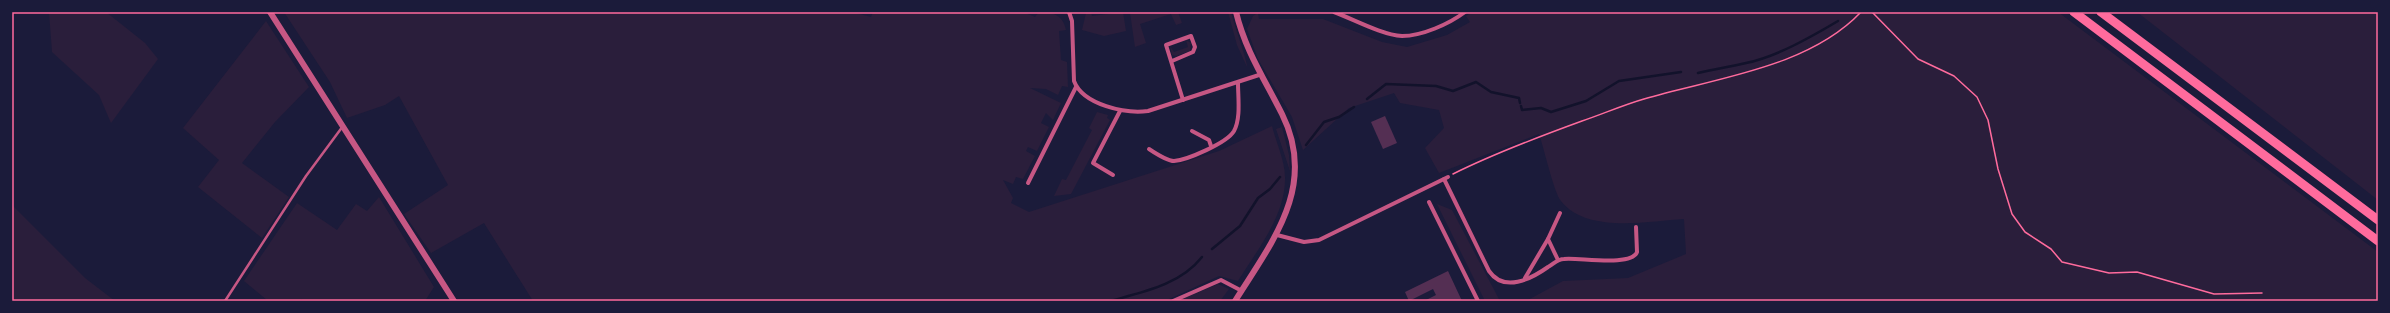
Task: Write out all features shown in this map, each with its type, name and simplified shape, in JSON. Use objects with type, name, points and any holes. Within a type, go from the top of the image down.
[{"type":"highway","points":[[2074,12],[2378,240]]},
{"type":"highway","points":[[2101,12],[2378,220]]},
{"type":"street","points":[[270,12],[454,301]]},
{"type":"street","points":[[1069,12],[1072,21],[1074,81],[1076,87],[1094,100],[1120,111],[1148,111],[1238,83],[1259,74]]},
{"type":"street","points":[[1235,301],[1277,235],[1292,197],[1295,170],[1294,152],[1282,115],[1259,74],[1243,39],[1236,12]]},
{"type":"street","points":[[1334,12],[1401,36],[1418,33],[1443,24],[1465,12]]},
{"type":"street","points":[[1172,61],[1193,52],[1195,47],[1191,36],[1166,45],[1183,100]]},
{"type":"street","points":[[1149,149],[1172,161],[1186,158],[1227,139],[1234,131],[1238,119],[1238,83]]},
{"type":"street","points":[[1028,183],[1076,87]]},
{"type":"street","points":[[1113,175],[1093,163],[1120,111]]},
{"type":"street","points":[[1192,131],[1209,140],[1211,146]]},
{"type":"street","points":[[1277,235],[1304,242],[1319,240],[1446,178],[1493,277],[1506,283],[1519,282],[1525,278],[1538,274],[1558,260],[1613,260],[1633,257],[1637,252],[1636,227]]},
{"type":"street","points":[[1429,202],[1478,301]]},
{"type":"street","points":[[1525,278],[1548,238],[1560,212]]},
{"type":"street","points":[[1548,238],[1558,260]]},
{"type":"street","points":[[1173,301],[1221,280],[1242,290]]},
{"type":"lane","points":[[225,301],[310,170],[343,126]]},
{"type":"path","points":[[1446,178],[1483,159],[1644,99],[1740,74],[1789,57],[1819,44],[1838,32],[1861,12]]},
{"type":"path","points":[[1872,12],[1918,59],[1954,76],[1977,97],[1988,120],[1998,169],[2012,214],[2025,232],[2051,249],[2062,262],[2109,273],[2137,272],[2214,294],[2262,293]]},
{"type":"shaded area","points":[[49,12],[106,12],[145,43],[158,59],[111,123],[99,95],[52,52]]},
{"type":"shaded area","points":[[284,12],[852,12],[871,17],[873,12],[1023,12],[1035,17],[1039,12],[1049,13],[1057,15],[1065,25],[1066,30],[1059,31],[1061,60],[1067,62],[1068,87],[1062,86],[1058,95],[1046,89],[1030,88],[1061,103],[1053,120],[1046,113],[1041,123],[1049,127],[1037,151],[1028,147],[1026,151],[1035,156],[1023,179],[1016,177],[1013,184],[1003,180],[1013,198],[1011,203],[1029,212],[1219,151],[1272,126],[1284,165],[1284,191],[1281,205],[1269,232],[1238,281],[1219,276],[1165,301],[533,301],[484,223],[431,253],[404,214],[448,185],[399,96],[385,105],[347,118],[330,82]]},
{"type":"shaded area","points":[[1091,12],[1092,16],[1123,12],[1126,31],[1104,36],[1082,30],[1086,13]]},
{"type":"shaded area","points":[[1178,12],[1182,23],[1176,25],[1171,14],[1140,24],[1146,43],[1135,47],[1130,13]]},
{"type":"shaded area","points":[[1228,12],[1231,12],[1247,67],[1237,45]]},
{"type":"shaded area","points":[[1472,12],[2058,12],[2378,252],[2378,301],[1526,301],[1563,281],[1628,278],[1686,254],[1684,219],[1636,223],[1602,222],[1586,218],[1572,211],[1561,201],[1558,196],[1539,134],[1439,173],[1425,148],[1444,128],[1439,110],[1400,103],[1394,93],[1349,108],[1303,150],[1292,117],[1258,59],[1247,29],[1253,16],[1258,13],[1259,19],[1323,19],[1382,42],[1407,47],[1447,35],[1470,22],[1466,16]]},
{"type":"shaded area","points":[[2137,12],[2378,12],[2378,200]]},
{"type":"shaded area","points":[[266,21],[309,87],[275,122],[242,163],[289,197],[262,238],[198,187],[219,160],[183,128]]},
{"type":"shaded area","points":[[1186,40],[1191,43],[1190,51],[1176,56],[1172,55],[1170,46],[1174,52],[1188,47]]},
{"type":"shaded area","points":[[1097,112],[1108,115],[1107,118],[1110,120],[1071,194],[1054,196],[1062,179],[1066,180],[1092,130],[1089,128]]},
{"type":"shaded area","points":[[1282,127],[1289,155],[1290,171],[1276,129]]},
{"type":"shaded area","points":[[379,197],[434,287],[425,301],[304,301],[301,299],[300,301],[268,301],[244,281],[297,203],[337,230],[356,204],[367,211]]},
{"type":"shaded area","points":[[1437,204],[1452,210],[1500,301],[1485,301]]},
{"type":"shaded area","points":[[12,205],[85,278],[115,301],[12,301]]},
{"type":"shaded area","points":[[1218,284],[1229,289],[1220,301],[1178,301]]},
{"type":"building","points":[[1385,116],[1397,143],[1383,149],[1371,122]]},
{"type":"building","points":[[1448,271],[1462,301],[1424,301],[1436,295],[1433,289],[1409,301],[1405,292]]},
{"type":"waterway","points":[[1698,73],[1746,63],[1769,56],[1805,40],[1838,21]]},
{"type":"waterway","points":[[1521,106],[1522,110],[1541,108],[1551,112],[1586,101],[1619,81],[1681,72]]},
{"type":"waterway","points":[[1367,99],[1386,84],[1436,86],[1453,91],[1476,82],[1491,92],[1519,98],[1520,103]]},
{"type":"waterway","points":[[1306,145],[1324,122],[1339,117],[1354,107]]},
{"type":"waterway","points":[[1212,249],[1240,226],[1258,198],[1270,189],[1280,177]]},
{"type":"waterway","points":[[1110,301],[1148,291],[1172,281],[1193,267],[1202,257]]}]
